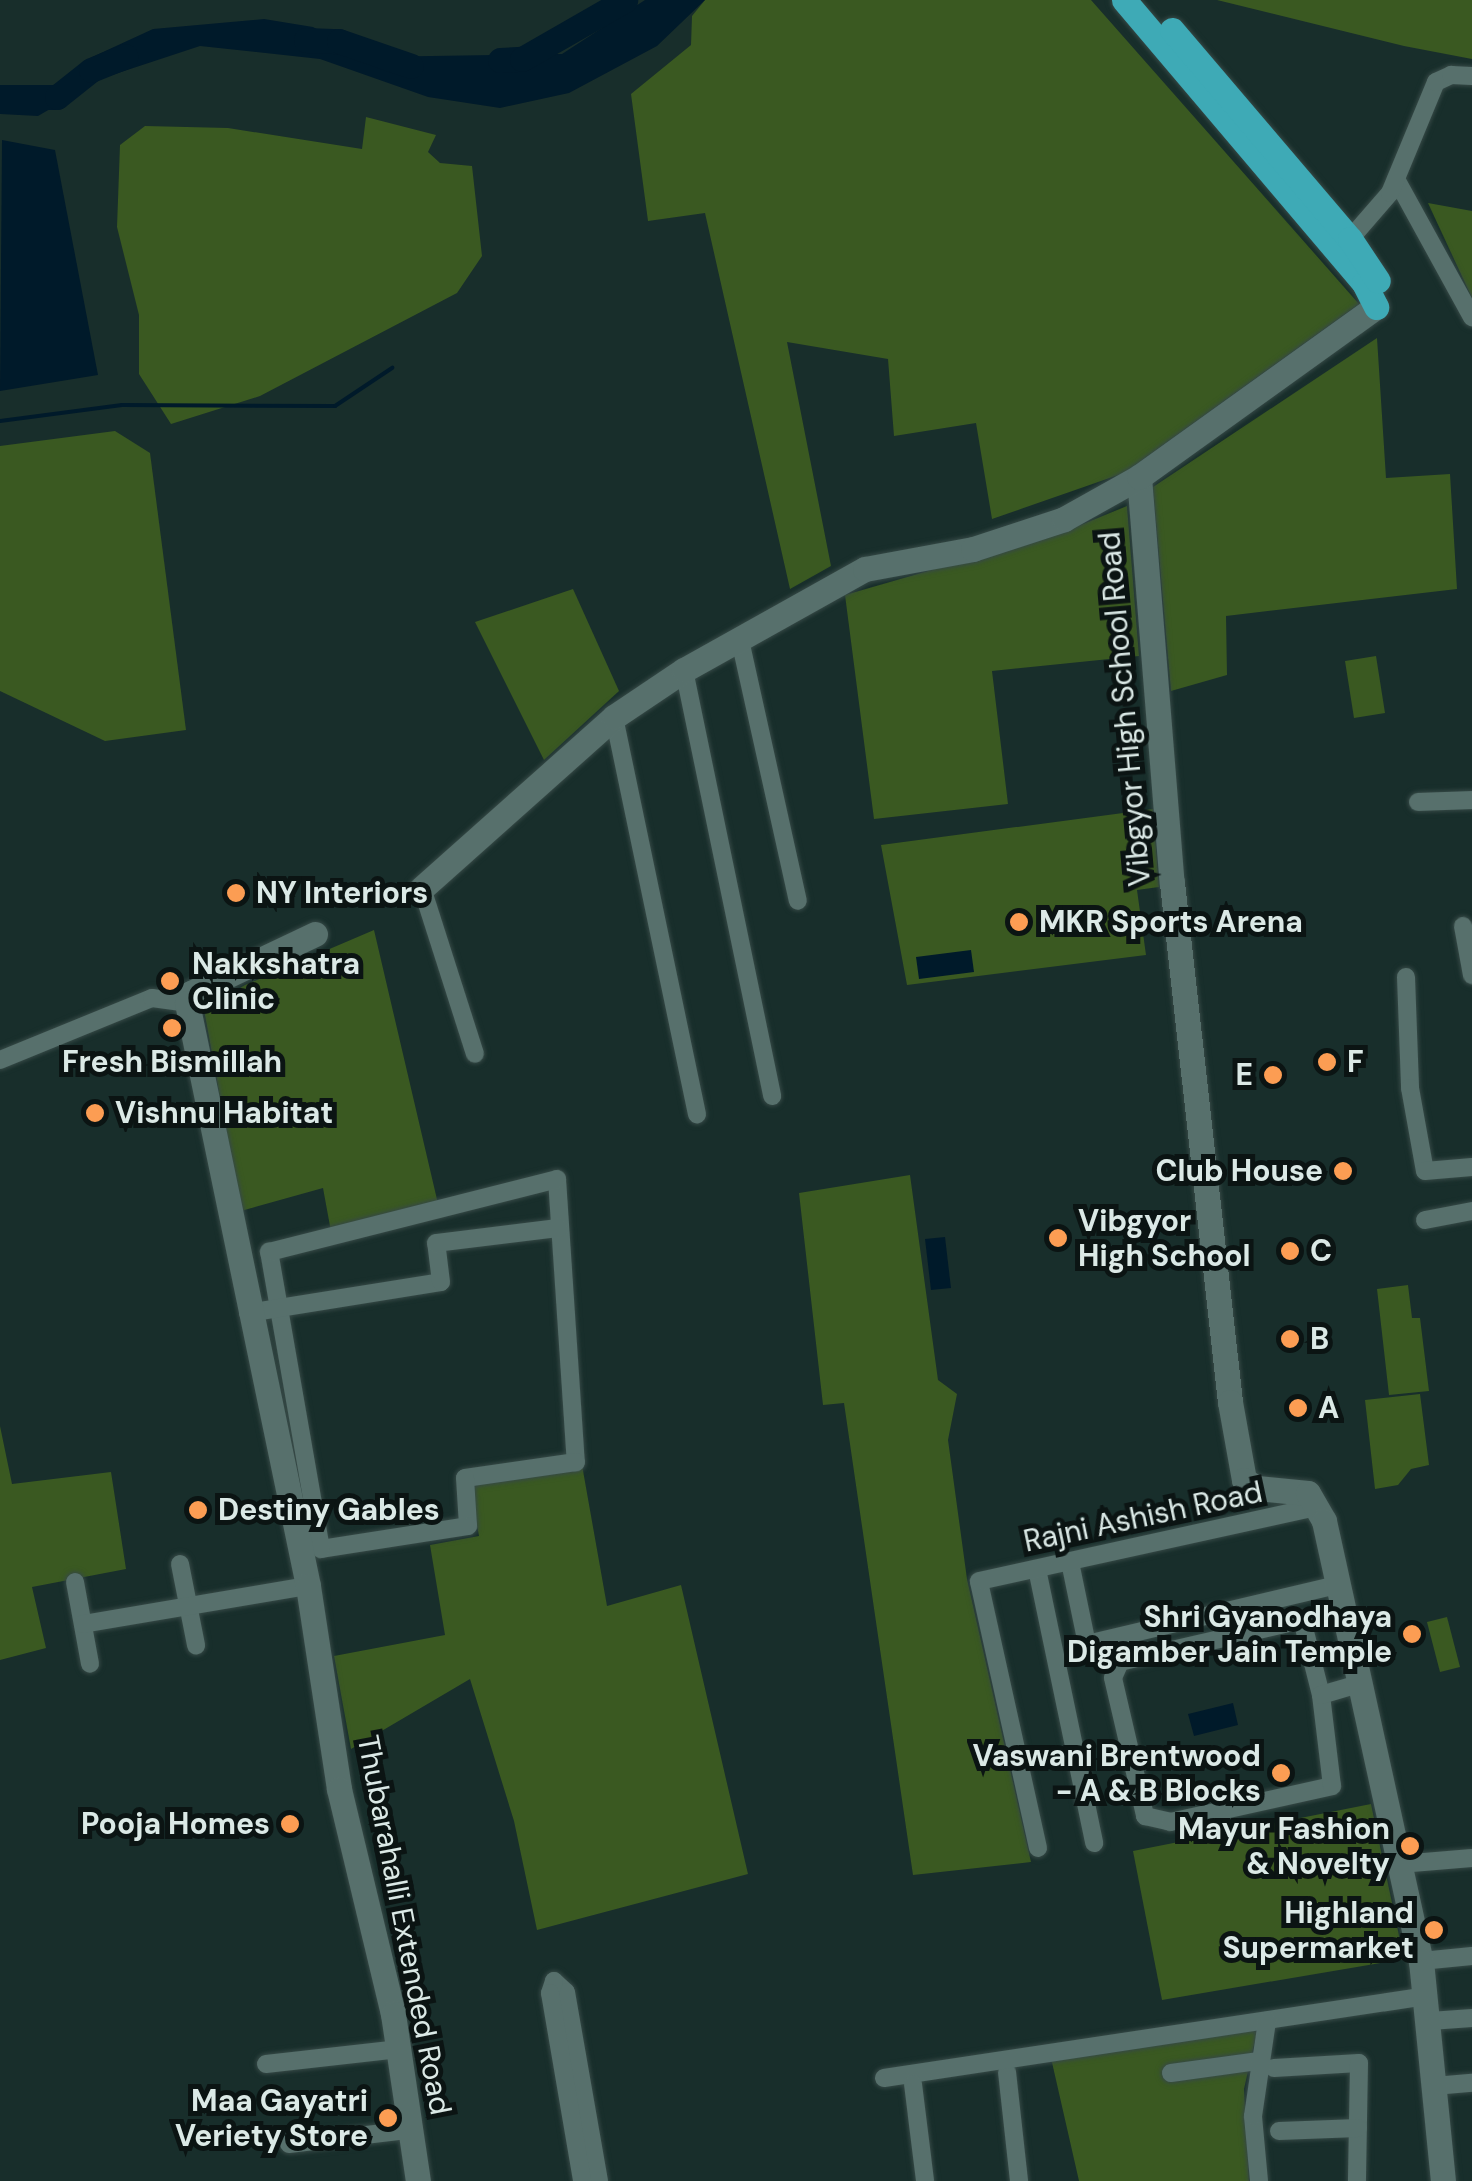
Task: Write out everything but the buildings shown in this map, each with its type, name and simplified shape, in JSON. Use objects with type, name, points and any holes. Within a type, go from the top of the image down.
[{"type":"main road","points":[[1124,0],[1370,278]]},
{"type":"main road","points":[[1146,0],[1350,238],[1370,278],[1376,307]]},
{"type":"street","points":[[1350,238],[1393,186],[1436,82],[1451,75],[1472,76]]},
{"type":"street","points":[[1393,186],[1472,317]]},
{"type":"street","points":[[475,1054],[422,888],[614,717],[684,670],[865,569],[972,549],[1046,525],[1139,477],[1376,307]]},
{"type":"street","name":"Vibgyor High School Road","points":[[1139,477],[1172,883],[1230,1402],[1244,1480],[1258,1488],[1295,1488],[1319,1506]]},
{"type":"street","points":[[740,640],[798,901]]},
{"type":"street","points":[[684,670],[772,1096]]},
{"type":"street","points":[[614,717],[697,1114]]},
{"type":"street","points":[[1418,802],[1472,800]]},
{"type":"street","points":[[1463,926],[1472,975]]},
{"type":"street","points":[[0,1060],[152,998],[187,1004],[191,993],[315,934]]},
{"type":"street","points":[[1406,977],[1410,1088],[1425,1171],[1472,1167]]},
{"type":"street","name":"Thubarahalli Extended Road","points":[[187,1004],[248,1314],[308,1586],[339,1789],[398,2048],[418,2181]]},
{"type":"street","points":[[556,1180],[576,1462],[466,1478],[468,1526],[320,1550],[304,1432],[280,1308],[269,1252],[556,1180]]},
{"type":"street","points":[[1425,1220],[1472,1212]]},
{"type":"street","points":[[248,1314],[441,1282],[436,1243],[558,1228]]},
{"type":"street","points":[[275,1438],[304,1432]]},
{"type":"street","points":[[1319,1506],[1340,1584],[1421,1962],[1443,2181]]},
{"type":"street","name":"Rajni Ashish Road","points":[[1038,1848],[979,1582],[1038,1574],[1070,1562],[1319,1506]]},
{"type":"street","points":[[1070,1562],[1087,1644],[1340,1584]]},
{"type":"street","points":[[180,1564],[196,1645]]},
{"type":"street","points":[[1011,1583],[1038,1574],[1094,1842]]},
{"type":"street","points":[[75,1582],[90,1664]]},
{"type":"street","points":[[83,1624],[308,1586]]},
{"type":"street","points":[[1220,1625],[1298,1607],[1321,1694],[1333,1793],[1262,1810]]},
{"type":"street","points":[[1302,1620],[1120,1662],[1113,1678],[1145,1816],[1170,1822],[1332,1786]]},
{"type":"street","points":[[1321,1694],[1362,1683]]},
{"type":"street","points":[[1400,1864],[1472,1858]]},
{"type":"street","points":[[1421,1962],[1472,1956]]},
{"type":"street","points":[[580,2116],[550,1992],[554,1981],[566,1992],[586,2155],[582,2181]]},
{"type":"street","points":[[884,2078],[1266,2021],[1428,2009],[1472,2018]]},
{"type":"street","points":[[1259,2181],[1253,2116],[1266,2064],[1266,2021]]},
{"type":"street","points":[[266,2064],[398,2048]]},
{"type":"street","points":[[1170,2074],[1266,2064],[1359,2063],[1357,2181]]},
{"type":"street","points":[[1007,2072],[1019,2181]]},
{"type":"street","points":[[913,2084],[925,2181]]},
{"type":"street","points":[[1434,2086],[1472,2084]]},
{"type":"street","points":[[1278,2132],[1358,2128]]},
{"type":"street","points":[[290,2144],[409,2130]]},
{"type":"street","points":[[586,2155],[599,2181]]},
{"type":"green space","points":[[705,0],[1091,0],[1359,304],[1124,473],[992,519],[976,423],[894,436],[888,359],[787,342],[831,566],[790,589],[705,213],[648,221],[631,94],[691,45],[692,16]]},
{"type":"green space","points":[[1217,0],[1472,0],[1472,59],[1404,46]]},
{"type":"green space","points":[[366,117],[436,135],[428,152],[440,163],[472,166],[482,256],[457,293],[260,396],[171,424],[139,374],[139,315],[117,227],[120,145],[145,126],[228,128],[362,149]]},
{"type":"green space","points":[[1428,203],[1472,211],[1472,298]]},
{"type":"green space","points":[[1377,338],[1386,478],[1450,474],[1457,589],[1226,616],[1227,675],[1171,691],[1153,487]]},
{"type":"green space","points":[[115,431],[150,453],[186,730],[105,741],[0,691],[0,446]]},
{"type":"green space","points":[[1127,506],[1139,656],[992,671],[1008,804],[874,819],[845,595],[1066,531]]},
{"type":"green space","points":[[573,589],[619,691],[544,760],[475,622]]},
{"type":"green space","points":[[1376,656],[1385,713],[1354,718],[1345,661]]},
{"type":"green space","name":"MKR Sports Arena","points":[[1153,809],[1159,887],[1137,890],[1146,955],[907,985],[881,845]]},
{"type":"green space","points":[[374,930],[439,1208],[332,1237],[323,1188],[241,1211],[204,1010],[245,985]]},
{"type":"green space","points":[[910,1175],[938,1380],[957,1394],[948,1440],[967,1579],[1031,1862],[913,1875],[844,1403],[823,1405],[799,1193]]},
{"type":"green space","points":[[1408,1285],[1412,1318],[1420,1318],[1429,1391],[1389,1395],[1377,1289]]},
{"type":"green space","points":[[1420,1394],[1429,1465],[1411,1469],[1398,1485],[1375,1489],[1365,1400]]},
{"type":"green space","points":[[0,1426],[12,1484],[111,1472],[126,1569],[32,1587],[46,1648],[0,1660]]},
{"type":"green space","points":[[582,1465],[607,1606],[681,1585],[748,1874],[537,1930],[514,1821],[470,1679],[351,1749],[334,1656],[445,1635],[430,1545],[479,1536],[470,1486]]},
{"type":"green space","points":[[1447,1617],[1460,1667],[1440,1672],[1427,1622]]},
{"type":"green space","points":[[1371,1804],[1404,1959],[1162,2000],[1133,1851]]},
{"type":"green space","points":[[1258,2027],[1244,2089],[1249,2181],[1079,2181],[1051,2058]]},
{"type":"water","points":[[645,0],[705,0],[657,46],[569,93],[500,108],[428,97],[320,59],[200,46],[97,80],[90,58],[153,29],[264,19],[313,27],[368,57],[562,54]]},
{"type":"water","points":[[85,66],[88,87],[38,116],[0,114],[0,90],[45,90]]},
{"type":"water","points":[[2,140],[55,150],[98,375],[0,391]]},
{"type":"water","points":[[971,950],[974,972],[919,979],[916,957]]},
{"type":"water","points":[[945,1237],[951,1288],[931,1290],[925,1239]]},
{"type":"water","points":[[1233,1703],[1238,1725],[1194,1736],[1188,1714]]},
{"type":"waterway","points":[[500,60],[522,59],[625,0]]},
{"type":"waterway","points":[[306,40],[339,41],[411,66]]},
{"type":"waterway","points":[[0,97],[57,97],[91,70],[125,56]]},
{"type":"waterway","points":[[0,421],[122,405],[335,406],[392,368]]},
{"type":"place","name":"NY Interiors","points":[[236,893]]},
{"type":"place","name":"MKR Sports Arena","points":[[1019,922]]},
{"type":"place","name":"Nakkshatra Clinic","points":[[170,981]]},
{"type":"place","name":"Fresh Bismillah","points":[[172,1028]]},
{"type":"place","name":"F","points":[[1327,1062]]},
{"type":"place","name":"E","points":[[1273,1075]]},
{"type":"place","name":"Vishnu Habitat","points":[[95,1113]]},
{"type":"place","name":"Club House","points":[[1343,1171]]},
{"type":"place","name":"Vibgyor High School","points":[[1058,1238]]},
{"type":"place","name":"C","points":[[1290,1251]]},
{"type":"place","name":"B","points":[[1290,1339]]},
{"type":"place","name":"A","points":[[1298,1408]]},
{"type":"place","name":"Destiny Gables","points":[[198,1510]]},
{"type":"place","name":"Shri Gyanodhaya Digamber Jain Temple","points":[[1412,1634]]},
{"type":"place","name":"Vaswani Brentwood - A & B Blocks","points":[[1281,1773]]},
{"type":"place","name":"Pooja Homes","points":[[290,1824]]},
{"type":"place","name":"Mayur Fashion & Novelty","points":[[1410,1846]]},
{"type":"place","name":"Highland Supermarket","points":[[1434,1930]]},
{"type":"place","name":"Maa Gayatri Veriety Store","points":[[388,2118]]}]
